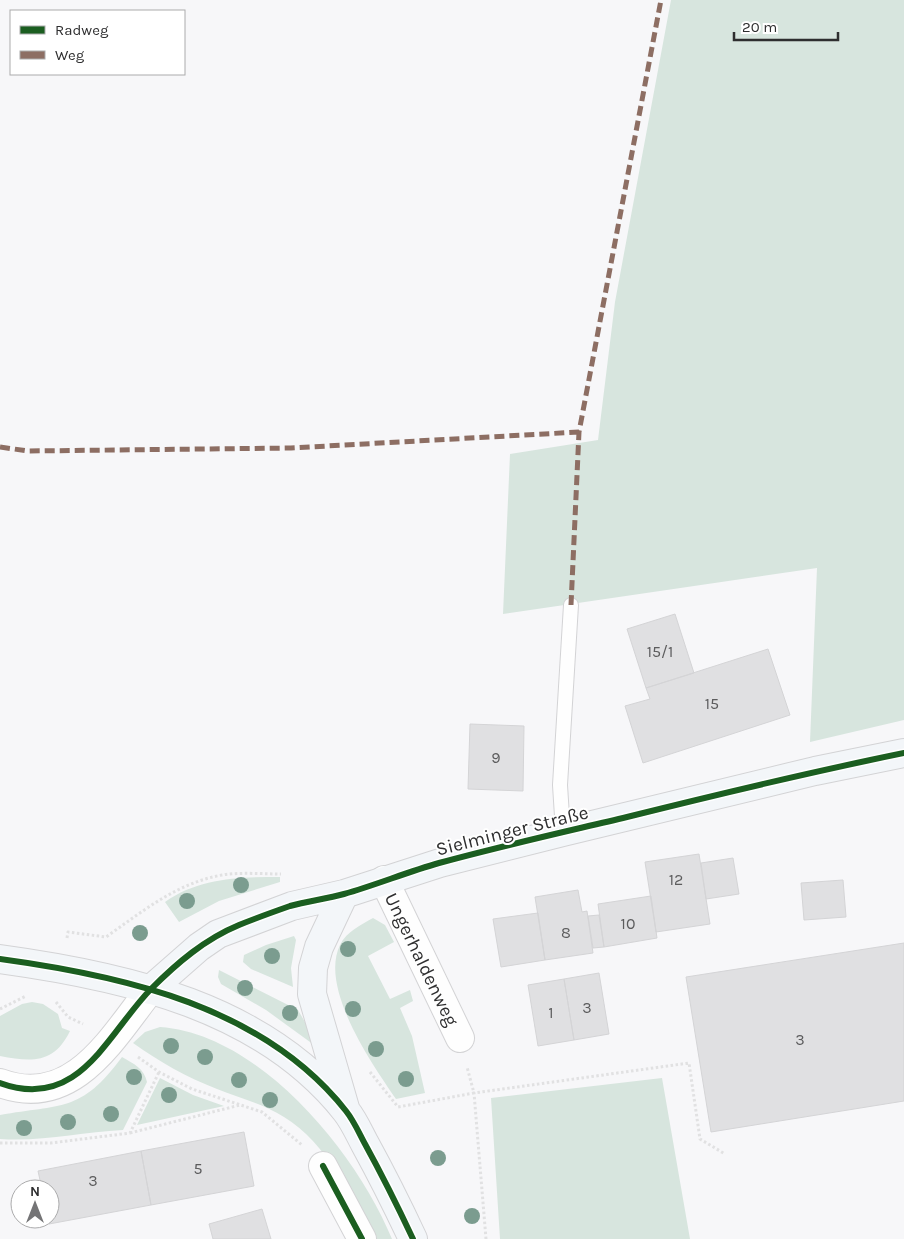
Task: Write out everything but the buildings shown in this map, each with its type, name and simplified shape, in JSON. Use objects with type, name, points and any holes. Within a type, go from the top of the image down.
[{"type":"street","name":"Sielminger Straße","points":[[150,990],[199,947],[218,934],[292,906],[344,894],[440,863],[562,832],[815,771],[904,753]]},
{"type":"street","name":"Ungerhaldenweg","points":[[384,880],[460,1038]]},
{"type":"street","points":[[344,894],[319,947],[313,968],[312,994],[347,1112],[389,1187],[413,1239]]},
{"type":"street","points":[[0,959],[110,978],[204,1008],[257,1033],[310,1074],[347,1112]]},
{"type":"street","points":[[0,1083],[9,1086],[40,1089],[62,1084],[80,1073],[112,1038],[150,990]]},
{"type":"street","points":[[323,1166],[362,1239]]},
{"type":"lane","points":[[562,832],[560,785],[571,605]]},
{"type":"path","points":[[285,874],[223,875],[168,894],[106,937],[68,932],[55,1000],[68,1017],[112,1038],[159,1072],[192,1089],[262,1112],[280,1125],[323,1166]]},
{"type":"path","points":[[0,1009],[28,995]]},
{"type":"path","points":[[367,1067],[377,1083],[398,1107],[474,1093],[689,1063],[700,1139],[725,1154]]},
{"type":"path","points":[[130,1133],[159,1072]]},
{"type":"path","points":[[474,1093],[486,1239]]},
{"type":"path","points":[[0,1143],[51,1143],[130,1133],[242,1104]]},
{"type":"shaded area","points":[[671,0],[904,0],[904,720],[810,742],[817,568],[503,614],[510,454],[598,440],[615,302]]},
{"type":"shaded area","points":[[280,877],[280,882],[219,901],[179,922],[165,902],[178,894],[206,884],[235,879]]},
{"type":"shaded area","points":[[373,918],[385,925],[394,942],[368,956],[390,999],[410,990],[413,1001],[400,1008],[412,1036],[425,1093],[396,1099],[362,1046],[342,1003],[335,963],[340,945],[350,932]]},
{"type":"shaded area","points":[[294,936],[296,940],[291,968],[293,987],[251,969],[243,962],[244,955],[266,945]]},
{"type":"shaded area","points":[[219,970],[298,1010],[321,1050],[266,1010],[221,984],[218,977]]},
{"type":"shaded area","points":[[32,1002],[43,1004],[58,1014],[62,1028],[70,1031],[64,1042],[57,1050],[41,1058],[22,1059],[0,1056],[0,1016],[22,1004]]},
{"type":"shaded area","points":[[160,1027],[197,1035],[234,1051],[268,1074],[300,1103],[330,1136],[355,1171],[376,1205],[392,1239],[373,1239],[347,1188],[313,1141],[299,1128],[268,1108],[184,1074],[163,1063],[133,1043],[145,1032]]},
{"type":"shaded area","points":[[122,1057],[144,1073],[147,1082],[123,1130],[46,1138],[0,1139],[0,1115],[55,1107],[81,1097],[94,1088]]},
{"type":"shaded area","points":[[160,1078],[193,1095],[224,1106],[137,1125]]},
{"type":"shaded area","points":[[662,1078],[690,1239],[500,1239],[491,1098]]},
{"type":"marked path","points":[[571,605],[579,432],[661,0]]},
{"type":"marked path","points":[[0,447],[28,451],[291,448],[579,432]]},
{"type":"cycle path","points":[[0,1083],[27,1089],[51,1087],[71,1078],[89,1064],[151,989],[181,961],[215,937],[264,915],[290,906],[344,894],[427,867],[486,851],[765,784],[904,753]]},
{"type":"cycle path","points":[[0,959],[95,975],[143,987],[189,1002],[233,1022],[275,1046],[313,1075],[349,1115],[384,1179],[413,1239]]},
{"type":"cycle path","points":[[323,1166],[362,1239]]}]
